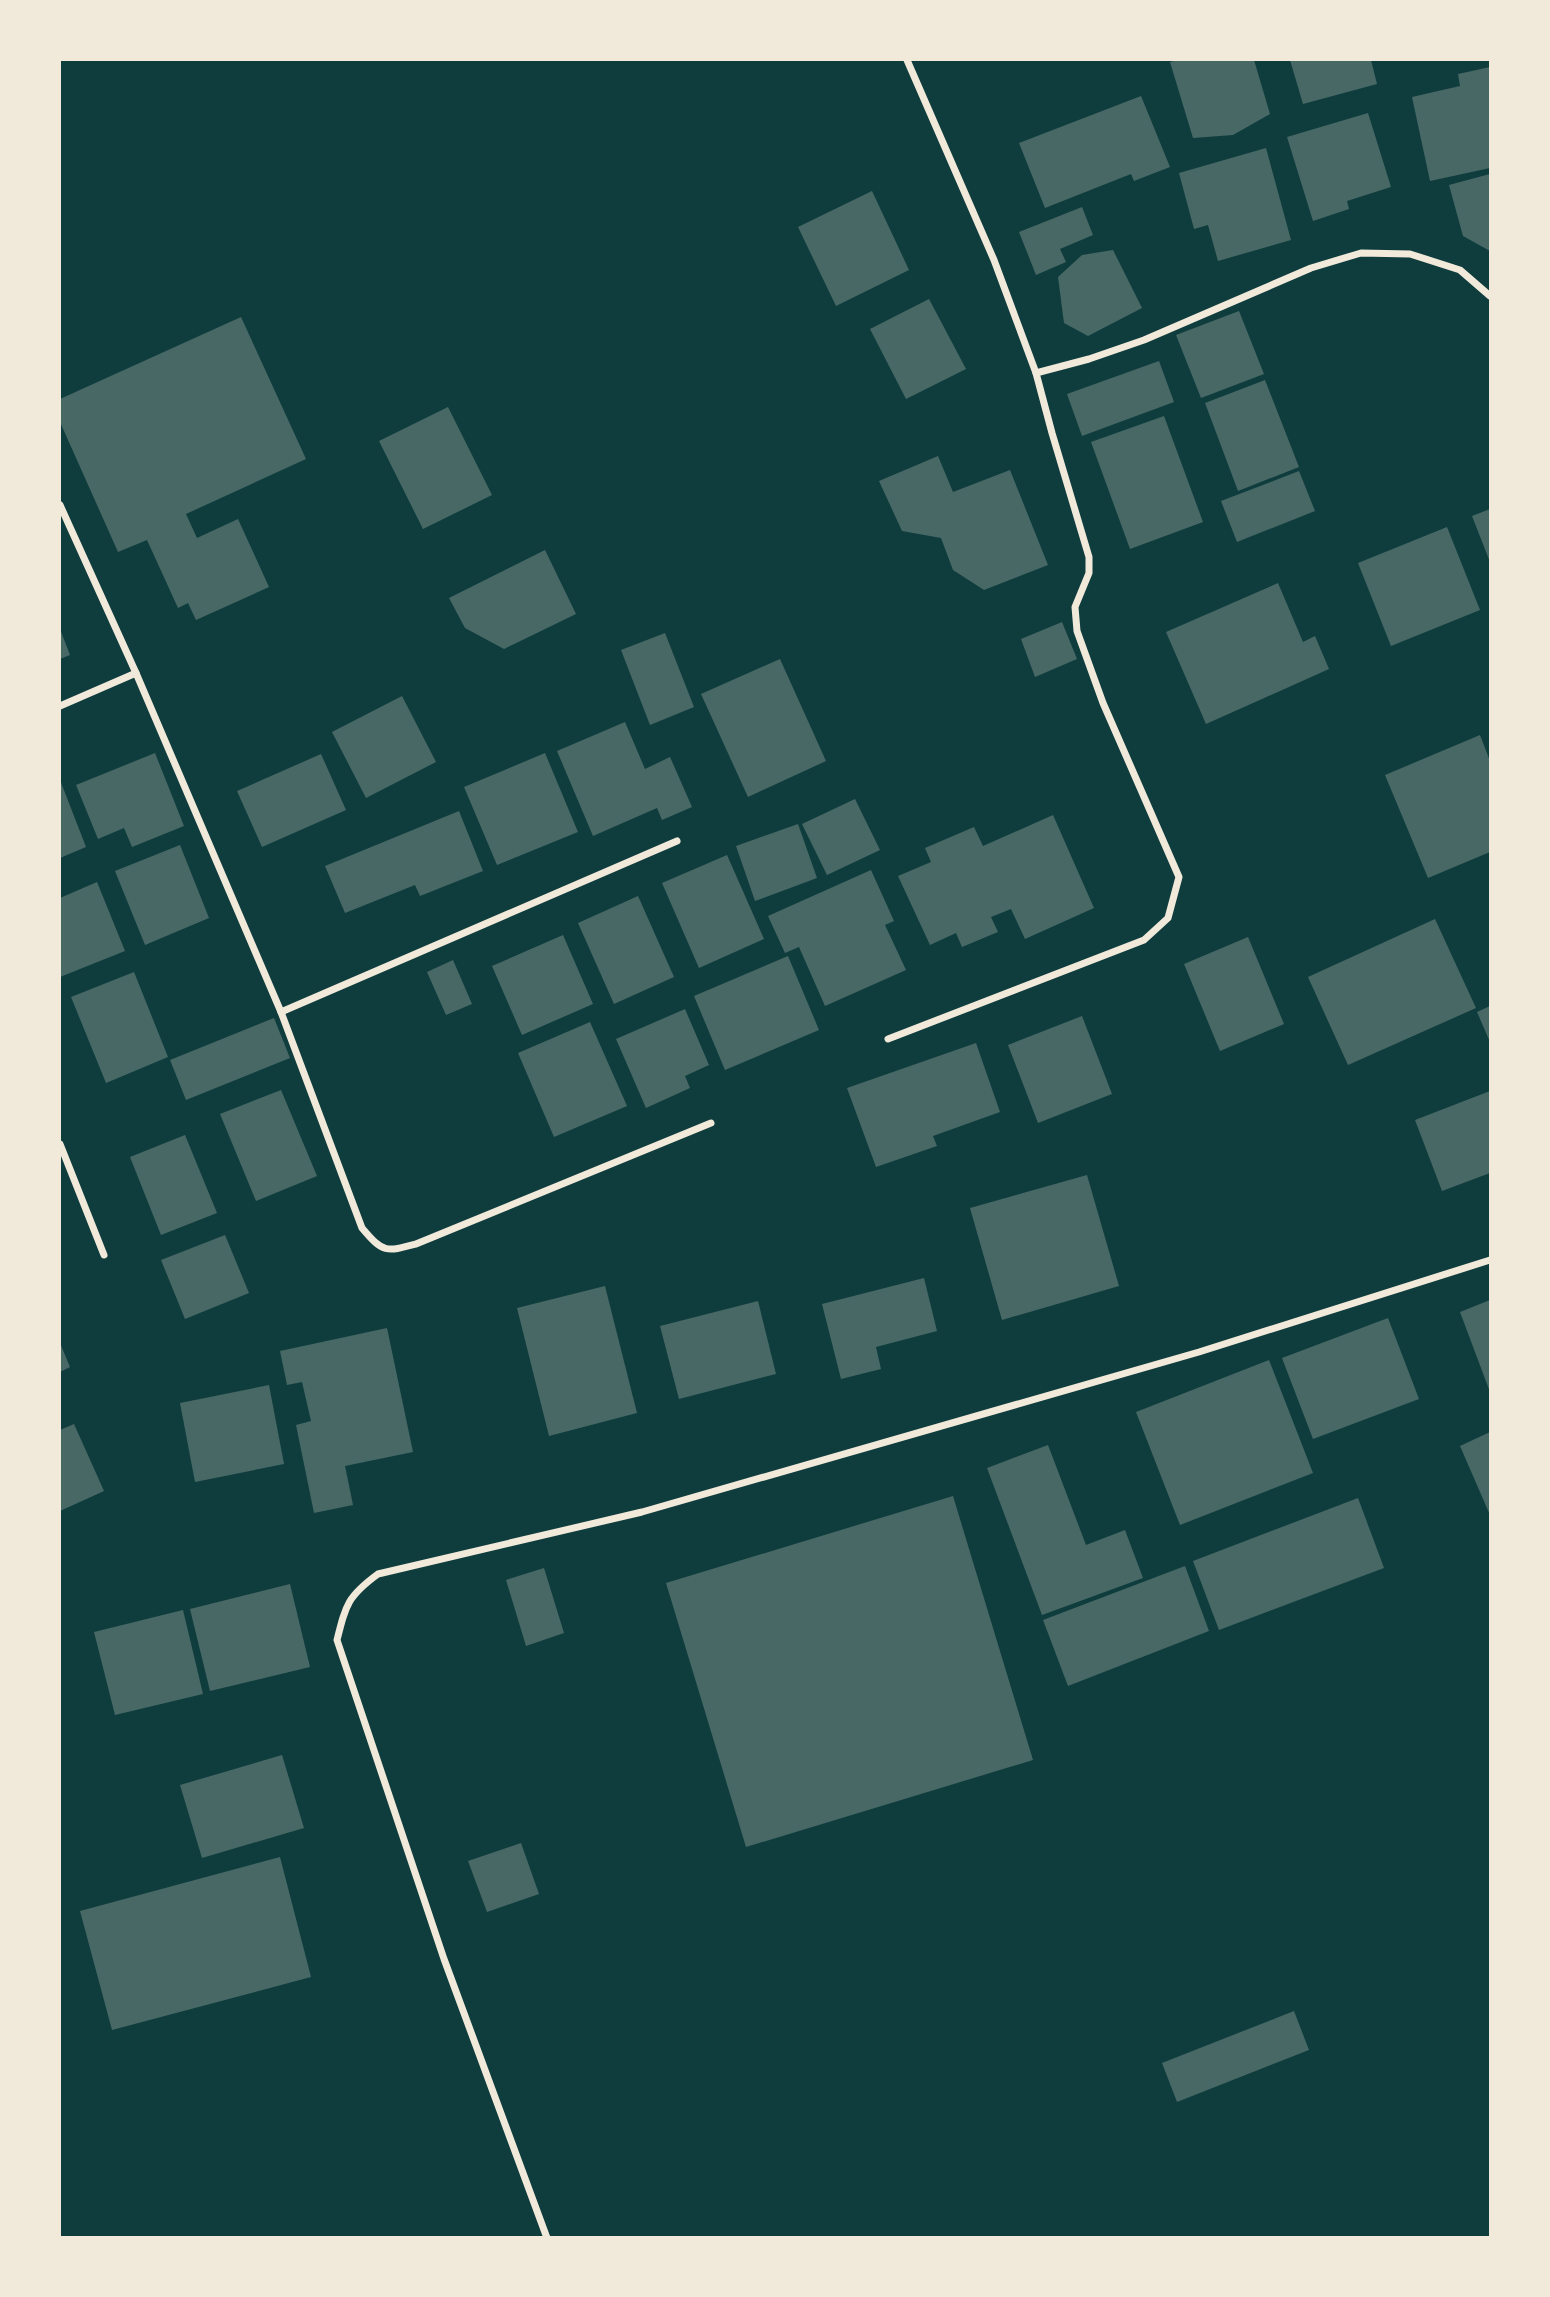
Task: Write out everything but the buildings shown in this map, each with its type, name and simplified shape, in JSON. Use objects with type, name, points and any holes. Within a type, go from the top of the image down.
[{"type":"street","points":[[888,1039],[1144,940],[1168,918],[1179,877],[1103,703],[1077,631],[1074,607],[1089,573],[1089,557],[1036,373],[994,260],[907,60]]},
{"type":"street","points":[[1036,373],[1144,340],[1311,268],[1361,253],[1410,254],[1460,270],[1490,296]]},
{"type":"street","points":[[60,505],[136,673],[281,1012],[362,1228],[377,1246],[393,1250],[416,1244],[710,1123]]},
{"type":"street","points":[[60,706],[136,673]]},
{"type":"street","points":[[281,1012],[677,841]]},
{"type":"street","points":[[60,1144],[104,1255]]},
{"type":"street","points":[[547,2238],[444,1959],[337,1640],[345,1606],[357,1590],[378,1574],[642,1512],[1199,1352],[1490,1260]]}]
